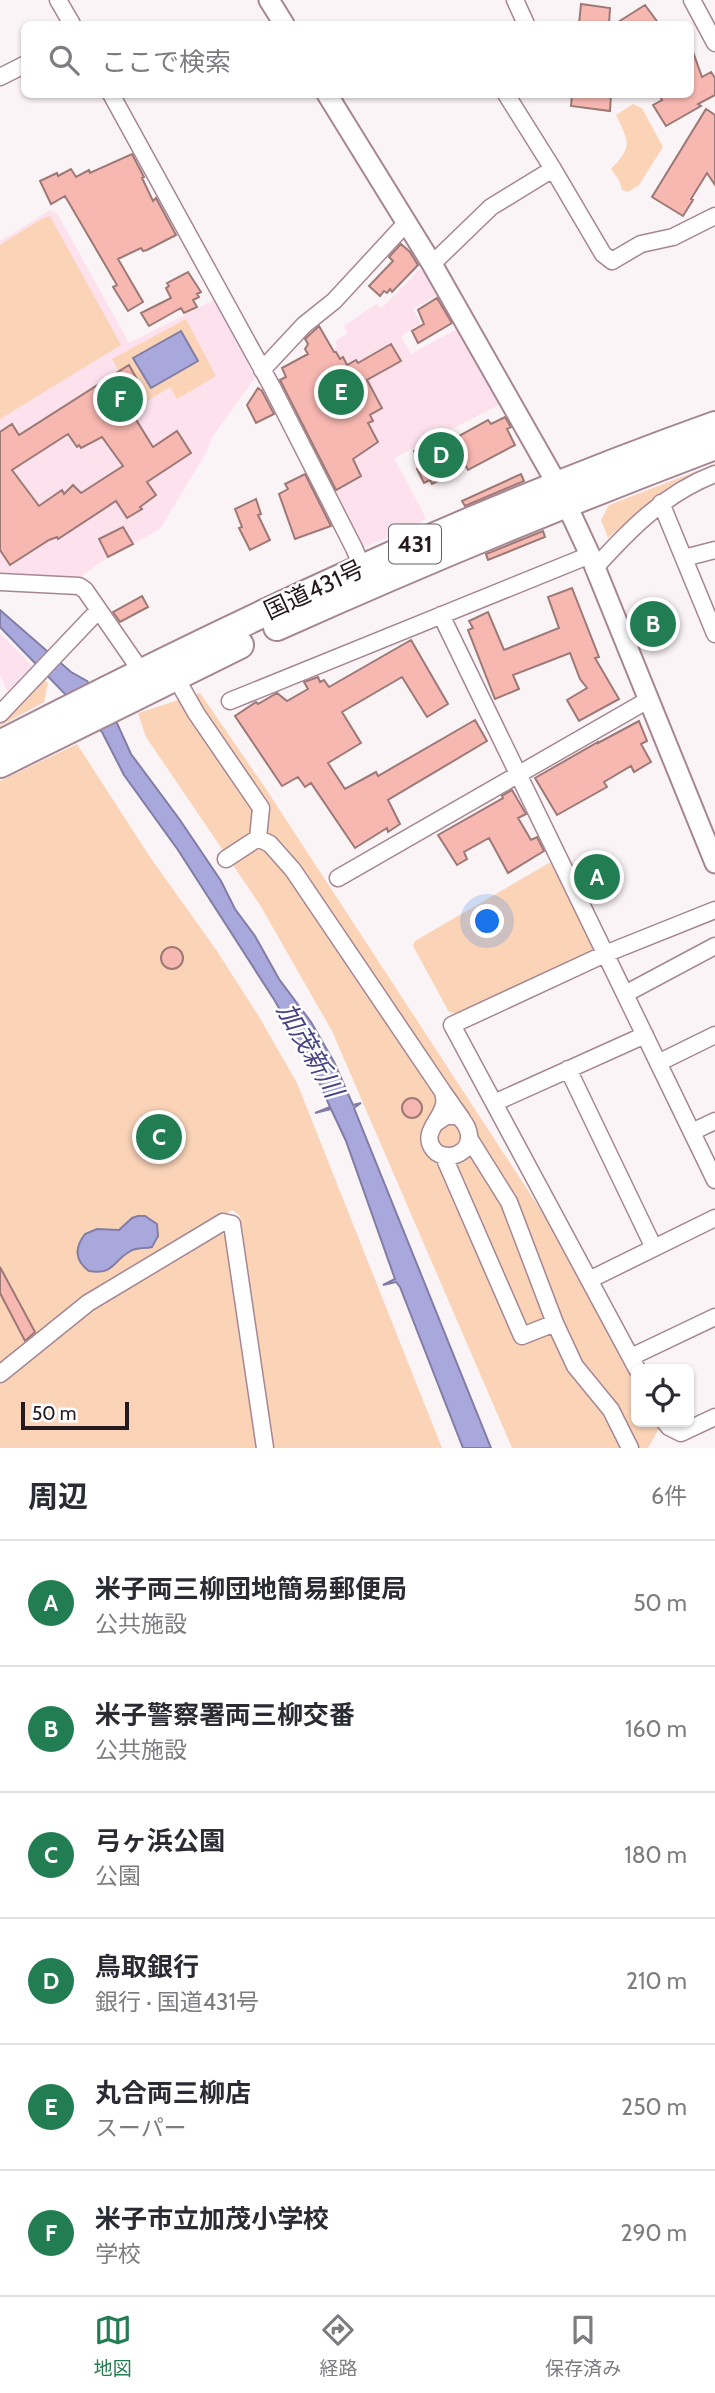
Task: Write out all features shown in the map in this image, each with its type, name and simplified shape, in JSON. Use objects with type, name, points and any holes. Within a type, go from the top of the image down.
[{"type":"highway","name":"国道431号","points":[[132,683],[175,676],[562,493],[715,425]]},
{"type":"highway","name":"国道431号","points":[[0,764],[55,726],[132,683],[362,567],[562,493],[715,446]]},
{"type":"highway","name":"国道431号","points":[[0,744],[55,726]]},
{"type":"street","points":[[58,0],[70,21]]},
{"type":"street","points":[[269,0],[282,21]]},
{"type":"street","points":[[515,0],[525,21]]},
{"type":"street","points":[[692,0],[715,43]]},
{"type":"street","points":[[0,77],[21,66]]},
{"type":"street","points":[[113,98],[262,370],[362,567]]},
{"type":"street","points":[[330,98],[432,264],[562,493],[711,843],[715,863]]},
{"type":"street","points":[[509,98],[554,169],[603,254],[612,261],[641,244],[673,237],[715,216]]},
{"type":"street","points":[[432,264],[491,208],[554,169]]},
{"type":"street","points":[[262,370],[304,324],[334,301],[407,222]]},
{"type":"street","points":[[230,701],[441,615],[592,562],[661,503],[715,474]]},
{"type":"street","points":[[661,503],[715,634]]},
{"type":"street","points":[[684,558],[715,550]]},
{"type":"street","points":[[0,582],[74,584],[85,590],[99,613],[132,683]]},
{"type":"street","points":[[0,714],[92,617],[99,613]]},
{"type":"street","points":[[441,615],[715,1180]]},
{"type":"street","points":[[175,676],[196,713],[261,808],[258,838]]},
{"type":"street","points":[[338,878],[648,700]]},
{"type":"street","points":[[226,859],[258,838]]},
{"type":"street","points":[[258,838],[270,844],[293,870],[467,1126],[469,1138],[509,1202],[555,1323],[575,1366],[611,1410],[630,1448]]},
{"type":"street","points":[[715,910],[606,954],[452,1025],[634,1363],[715,1317]]},
{"type":"street","points":[[625,994],[715,946]]},
{"type":"street","points":[[659,1063],[715,1034]]},
{"type":"street","points":[[494,1103],[645,1035]]},
{"type":"street","points":[[568,1069],[654,1248]]},
{"type":"street","points":[[443,1092],[444,1104],[429,1133],[430,1144],[435,1152],[444,1157],[454,1156],[466,1148],[469,1138]]},
{"type":"street","points":[[436,1123],[446,1116],[462,1119]]},
{"type":"street","points":[[692,1132],[715,1121]]},
{"type":"street","points":[[444,1157],[522,1336],[555,1323]]},
{"type":"street","points":[[589,1280],[715,1218]]},
{"type":"street","points":[[0,1374],[88,1303],[223,1222],[232,1224],[265,1448]]},
{"type":"street","points":[[669,1427],[681,1433],[715,1418]]},
{"type":"shaded area","points":[[633,104],[642,108],[663,147],[639,185],[628,192],[622,190],[611,169],[623,155],[627,143],[616,115]]},
{"type":"shaded area","points":[[50,210],[57,213],[129,343],[218,298],[245,348],[246,360],[255,378],[213,436],[206,453],[160,529],[98,564],[78,579],[67,576],[0,574],[0,241]]},
{"type":"shaded area","points":[[50,216],[121,345],[0,419],[0,245]]},
{"type":"shaded area","points":[[424,265],[440,294],[413,309],[421,324],[401,336],[411,354],[460,327],[503,403],[394,458],[426,518],[417,525],[360,549],[331,492],[335,489],[316,453],[312,454],[302,435],[306,433],[276,380],[337,347],[335,341],[347,334],[344,326],[376,304],[382,308]]},
{"type":"shaded area","points":[[186,319],[216,376],[177,399],[170,387],[139,406],[112,359]]},
{"type":"shaded area","points":[[715,464],[715,468],[685,481],[658,498],[608,538],[601,520],[609,505]]},
{"type":"shaded area","points":[[0,633],[35,669],[10,697],[0,675]]},
{"type":"shaded area","points":[[43,679],[48,683],[44,702],[0,726],[0,722],[18,707]]},
{"type":"shaded area","points":[[200,693],[264,786],[544,1215],[631,1375],[631,1427],[660,1427],[648,1448],[512,1448],[332,1031],[260,905],[146,737],[138,713]]},
{"type":"shaded area","points":[[77,744],[150,857],[217,951],[297,1083],[442,1448],[269,1448],[240,1216],[232,1210],[150,1263],[0,1369],[0,781]]},
{"type":"shaded area","points":[[549,863],[556,865],[594,944],[591,952],[457,1014],[449,1012],[413,946],[415,941]]},
{"type":"shaded area","points":[[216,1231],[229,1237],[258,1448],[0,1448],[0,1381],[66,1326]]},
{"type":"water","points":[[181,331],[198,361],[151,388],[133,358]]},
{"type":"water","name":"加茂新川","points":[[0,610],[71,672],[87,681],[116,721],[131,754],[221,881],[235,909],[255,936],[279,979],[311,1022],[334,1062],[353,1105],[361,1103],[354,1108],[491,1448],[463,1448],[400,1287],[396,1282],[383,1285],[395,1279],[346,1141],[331,1109],[315,1113],[330,1107],[313,1068],[275,1001],[178,850],[124,775],[102,732],[0,627]]},
{"type":"water","points":[[138,1216],[145,1216],[157,1224],[158,1236],[152,1247],[132,1250],[103,1271],[89,1271],[84,1267],[79,1259],[78,1249],[85,1234],[97,1229],[119,1230]]},
{"type":"building","points":[[581,4],[610,8],[609,21],[579,21]]},
{"type":"building","points":[[645,5],[657,21],[620,21]]},
{"type":"building","points":[[694,55],[702,77],[711,72],[715,78],[715,95],[666,126],[653,105],[662,100],[661,98],[694,98]]},
{"type":"building","points":[[572,98],[611,98],[610,111],[571,106]]},
{"type":"building","points":[[706,109],[715,115],[715,185],[707,173],[683,216],[652,197]]},
{"type":"building","points":[[132,154],[153,201],[156,198],[176,235],[147,250],[143,251],[141,248],[118,259],[143,302],[128,311],[113,287],[117,285],[65,196],[51,204],[40,181],[71,169],[76,177],[89,170],[90,173]]},
{"type":"building","points":[[401,244],[418,265],[392,292],[390,289],[387,293],[384,291],[380,296],[369,286],[393,261],[389,257]]},
{"type":"building","points":[[188,272],[201,292],[197,294],[199,297],[193,300],[197,307],[184,313],[181,308],[149,326],[141,313],[171,298],[166,288],[169,286],[167,283]]},
{"type":"building","points":[[437,298],[452,323],[418,343],[412,331],[424,324],[418,310]]},
{"type":"building","points":[[319,326],[334,352],[340,359],[343,357],[347,365],[356,360],[358,363],[391,344],[401,361],[367,380],[382,408],[370,415],[373,421],[368,423],[378,442],[353,459],[361,476],[336,490],[280,380],[286,377],[282,368],[308,354],[305,339]]},
{"type":"building","points":[[129,365],[145,394],[127,405],[153,447],[177,431],[191,453],[147,482],[156,495],[140,507],[142,509],[127,518],[116,501],[58,539],[49,540],[10,565],[0,550],[0,432],[12,424],[19,435]],"holes":[[[68,434],[77,447],[79,445],[81,448],[102,437],[123,466],[81,493],[73,485],[64,494],[62,490],[39,506],[12,470]]]},
{"type":"building","points":[[258,388],[274,414],[256,423],[247,405]]},
{"type":"building","points":[[505,417],[511,427],[507,429],[515,445],[468,470],[464,463],[444,473],[446,477],[432,484],[430,480],[424,483],[417,469],[421,465],[414,451],[446,434],[450,441],[488,420],[491,424]]},
{"type":"building","points":[[305,474],[331,526],[295,539],[279,494],[288,489],[285,484]]},
{"type":"building","points":[[521,474],[524,481],[465,506],[462,501]]},
{"type":"building","points":[[256,499],[261,514],[258,515],[270,540],[250,550],[239,528],[242,527],[235,509]]},
{"type":"building","points":[[123,527],[133,544],[108,557],[99,539]]},
{"type":"building","points":[[543,531],[545,537],[488,560],[486,554]]},
{"type":"building","points":[[572,588],[599,657],[595,658],[619,699],[579,721],[567,700],[587,688],[580,679],[570,653],[513,675],[519,689],[495,699],[468,630],[473,628],[469,621],[488,612],[504,650],[559,628],[548,597]]},
{"type":"building","points":[[142,596],[148,607],[120,622],[113,612]]},
{"type":"building","points":[[411,640],[448,704],[427,717],[402,677],[342,712],[361,743],[328,763],[345,789],[376,772],[378,776],[475,720],[487,741],[388,800],[400,824],[388,832],[387,828],[355,848],[311,783],[305,787],[298,777],[282,786],[235,716],[256,702],[258,704],[277,693],[287,701],[308,689],[304,682],[318,677],[320,682],[324,680],[329,687]]},
{"type":"building","points":[[639,721],[647,741],[641,744],[651,762],[634,772],[631,766],[604,782],[607,787],[557,815],[535,778]]},
{"type":"building","points":[[512,790],[526,814],[518,818],[531,840],[537,837],[544,851],[508,873],[489,838],[464,852],[467,859],[457,865],[438,835],[503,798],[502,796]]},
{"type":"building","points":[[172,947],[180,950],[183,958],[180,966],[172,969],[164,966],[161,958],[164,950]]},
{"type":"building","points":[[408,1098],[416,1098],[422,1108],[416,1118],[408,1118],[402,1112],[402,1104]]},
{"type":"building","points":[[0,1267],[35,1332],[25,1341],[0,1293]]},
{"type":"place","name":"丸合両三柳店","points":[[341,392]]},
{"type":"place","name":"米子市立加茂小学校","points":[[120,399]]},
{"type":"place","name":"鳥取銀行","points":[[441,455]]},
{"type":"place","name":"米子警察署両三柳交番","points":[[653,624]]},
{"type":"place","name":"米子両三柳団地簡易郵便局","points":[[597,877]]},
{"type":"place","name":"弓ヶ浜公園","points":[[159,1137]]}]
